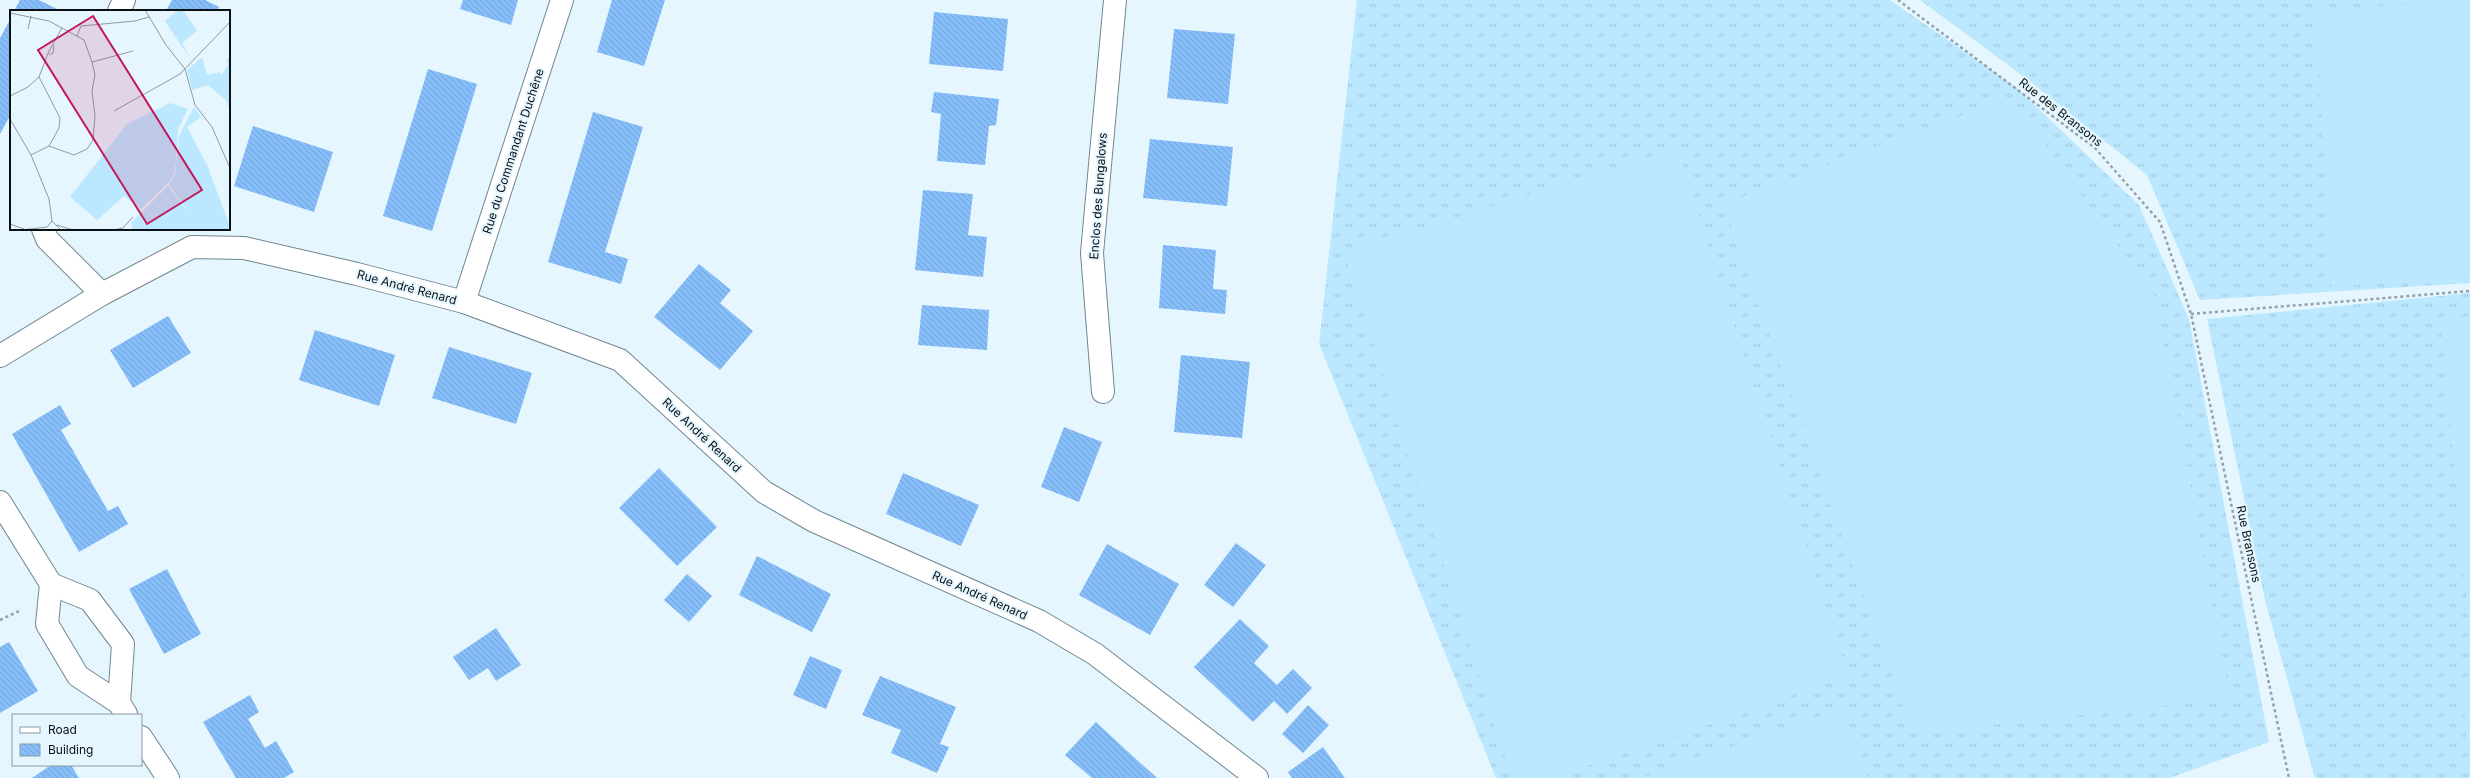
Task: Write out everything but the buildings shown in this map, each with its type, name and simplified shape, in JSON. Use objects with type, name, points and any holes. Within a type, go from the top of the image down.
[{"type":"street","points":[[119,10],[124,0]]},
{"type":"street","name":"Rue du Commandant Duchêne","points":[[464,302],[562,0]]},
{"type":"street","name":"Enclos des Bungalows","points":[[1103,392],[1092,253],[1115,0]]},
{"type":"street","points":[[43,230],[47,239],[102,294]]},
{"type":"street","name":"Rue André Renard","points":[[0,356],[102,294],[192,247],[244,248],[356,274],[464,302],[620,360],[764,492],[814,521],[1039,621],[1095,654],[1257,778]]},
{"type":"street","points":[[0,502],[51,584],[90,600],[123,644],[123,709]]},
{"type":"street","points":[[51,584],[47,624],[78,676],[123,709]]},
{"type":"street","points":[[142,739],[168,778]]},
{"type":"path","name":"Rue des Bransons","points":[[1898,0],[2095,148],[2160,222],[2191,314]]},
{"type":"path","points":[[2191,314],[2470,291]]},
{"type":"path","name":"Rue Bransons","points":[[2191,314],[2289,778]]},
{"type":"green space","points":[[1357,0],[1890,0],[2017,88],[2139,205],[2189,319],[2269,742],[2170,778],[1496,778],[1319,344]]},
{"type":"green space","points":[[1920,0],[2470,0],[2470,283],[2200,300],[2147,175],[2027,79]]},
{"type":"green space","points":[[2470,1],[2470,276],[2331,287],[2316,9]]},
{"type":"green space","points":[[2011,97],[2155,297],[2230,699],[1913,733],[1723,204]]},
{"type":"green space","points":[[1677,149],[1848,676],[1554,778],[1512,778],[1344,252]]},
{"type":"green space","points":[[2470,293],[2470,778],[2315,778],[2265,600],[2207,319]]},
{"type":"green space","points":[[2470,316],[2470,640],[2441,319]]},
{"type":"green space","points":[[2470,691],[2470,772],[2462,692]]},
{"type":"green space","points":[[1843,708],[1867,778],[1641,778]]}]
